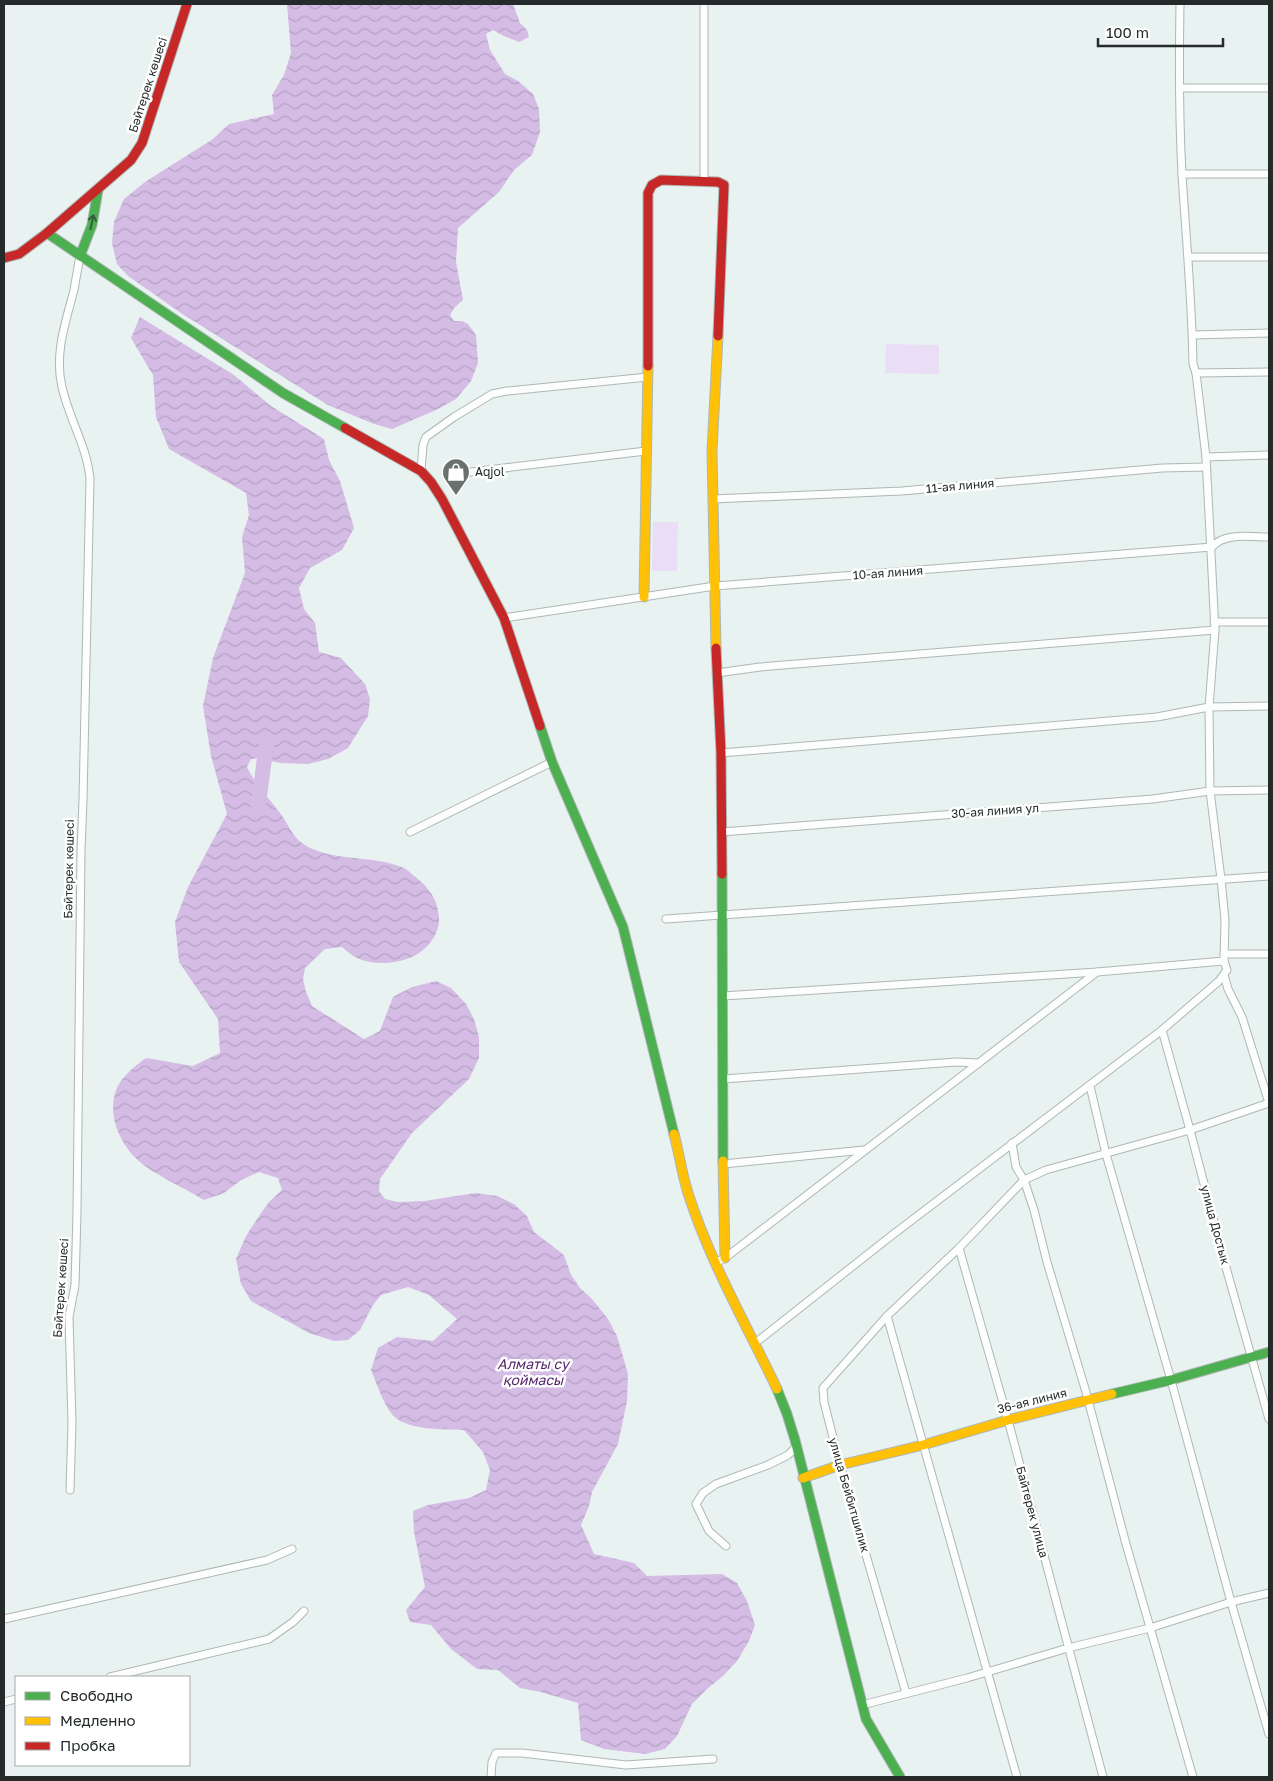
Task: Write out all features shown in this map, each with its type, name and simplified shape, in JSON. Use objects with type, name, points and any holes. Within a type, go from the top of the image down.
[{"type":"street","name":"Бәйтерек көшесі","points":[[4,258],[19,254],[131,160],[142,143],[187,4]]},
{"type":"street","points":[[704,4],[704,182]]},
{"type":"street","points":[[754,1344],[1012,1143],[1162,1030],[1219,981],[1227,970],[1224,958],[1225,920],[1210,791],[1209,707],[1215,626],[1212,547],[1206,457],[1196,373],[1192,364],[1189,256],[1182,174],[1180,4]]},
{"type":"street","points":[[1180,88],[1269,88]]},
{"type":"street","points":[[1182,174],[1269,174]]},
{"type":"street","points":[[644,597],[648,377],[648,193],[652,185],[661,180],[718,182],[724,184],[712,451],[712,520],[720,753],[720,915],[723,996],[725,1258]]},
{"type":"street","points":[[80,256],[93,221],[96,195],[100,187]]},
{"type":"street","points":[[47,232],[283,393],[422,471],[442,499],[504,618],[552,762],[623,927],[688,1192],[715,1263],[782,1402],[797,1446],[803,1478],[866,1719],[900,1777]]},
{"type":"street","name":"Бәйтерек көшесі","points":[[70,1490],[72,1423],[69,1317],[75,1285],[77,1212],[80,851],[83,800],[90,479],[89,467],[80,436],[62,389],[60,377],[61,334],[74,287],[80,256]]},
{"type":"street","points":[[1189,256],[1269,257]]},
{"type":"street","points":[[1192,335],[1269,333]]},
{"type":"street","points":[[1196,373],[1269,372]]},
{"type":"street","points":[[422,471],[423,445],[426,437],[492,394],[648,377]]},
{"type":"street","points":[[463,473],[646,451]]},
{"type":"street","points":[[1206,457],[1269,455]]},
{"type":"street","name":"11-ая линия","points":[[713,499],[902,491],[1162,468],[1206,467]]},
{"type":"street","name":"10-ая линия","points":[[504,618],[715,586],[1212,547],[1216,542],[1230,538],[1269,537]]},
{"type":"street","points":[[717,672],[1269,622]]},
{"type":"street","points":[[720,753],[1157,717],[1209,707],[1269,706]]},
{"type":"street","points":[[410,832],[552,762]]},
{"type":"street","name":"30-ая линия ул","points":[[721,832],[1153,799],[1210,791],[1269,790]]},
{"type":"street","points":[[666,919],[1269,876]]},
{"type":"street","points":[[723,996],[1097,972],[1269,954]]},
{"type":"street","points":[[715,1263],[725,1258],[1097,972]]},
{"type":"street","points":[[1016,1777],[887,1316],[959,1248],[1024,1180],[1046,1170],[1190,1130],[1269,1103],[1242,1017],[1228,989],[1224,975]]},
{"type":"street","name":"улица Достык","points":[[1162,1030],[1269,1419]]},
{"type":"street","points":[[723,1079],[956,1062],[979,1063]]},
{"type":"street","points":[[1090,1086],[1106,1154],[1269,1734]]},
{"type":"street","points":[[1012,1143],[1016,1167],[1024,1180],[1034,1210],[1047,1262],[1086,1392],[1150,1628],[1193,1777]]},
{"type":"street","points":[[723,1164],[865,1150]]},
{"type":"street","name":"Байтерек улица","points":[[959,1248],[1008,1420],[1103,1777]]},
{"type":"street","name":"улица Бейбитшилик","points":[[887,1316],[823,1388],[824,1402],[840,1465],[906,1693]]},
{"type":"street","name":"36-ая линия","points":[[803,1478],[840,1465],[923,1445],[1008,1420],[1171,1380],[1269,1352]]},
{"type":"street","points":[[726,1546],[709,1531],[696,1504],[703,1493],[716,1484],[768,1465],[788,1455],[797,1446]]},
{"type":"street","points":[[4,1619],[267,1560],[292,1549]]},
{"type":"street","points":[[862,1705],[967,1678],[1068,1648],[1150,1628],[1231,1602],[1269,1593]]},
{"type":"street","points":[[114,1676],[269,1639],[293,1622],[304,1611]]},
{"type":"street","points":[[491,1777],[492,1762],[496,1753],[522,1753],[626,1765],[713,1759]]},
{"type":"shaded area","points":[[886,344],[939,345],[939,374],[885,373]]},
{"type":"shaded area","points":[[653,522],[678,522],[677,571],[652,571]]},
{"type":"water","points":[[287,4],[513,4],[520,23],[527,30],[529,37],[519,42],[493,30],[486,34],[490,50],[505,74],[518,81],[533,94],[539,109],[540,132],[532,155],[514,170],[499,192],[458,228],[456,262],[463,300],[450,315],[454,321],[462,321],[468,324],[476,335],[478,363],[471,381],[456,399],[392,429],[374,424],[328,405],[181,313],[128,276],[117,264],[112,243],[114,222],[124,199],[145,182],[213,139],[229,124],[274,114],[272,95],[284,75],[291,53]]},
{"type":"water","name":"Алматы су қоймасы","points":[[140,317],[234,375],[271,406],[324,439],[329,460],[340,481],[354,528],[342,550],[310,568],[299,588],[304,609],[315,623],[319,652],[341,658],[365,684],[370,699],[368,716],[348,748],[328,759],[308,764],[280,763],[258,758],[251,759],[247,767],[292,833],[302,843],[325,853],[379,861],[404,868],[423,884],[435,902],[439,918],[438,929],[429,944],[416,955],[394,962],[379,963],[357,958],[342,947],[325,949],[305,968],[303,979],[306,992],[312,1006],[364,1039],[380,1031],[393,997],[412,987],[436,981],[451,988],[466,1004],[474,1019],[479,1037],[479,1058],[469,1079],[412,1133],[380,1179],[379,1191],[385,1199],[398,1202],[424,1201],[476,1193],[497,1196],[514,1204],[527,1216],[534,1232],[564,1255],[571,1275],[608,1319],[617,1336],[628,1374],[627,1401],[618,1444],[592,1492],[589,1506],[581,1525],[594,1554],[634,1563],[647,1576],[722,1574],[737,1583],[747,1601],[755,1625],[749,1641],[737,1661],[692,1704],[677,1736],[665,1749],[645,1754],[604,1749],[581,1740],[578,1703],[520,1688],[498,1670],[477,1669],[451,1649],[431,1625],[410,1622],[406,1610],[425,1587],[414,1532],[413,1511],[428,1505],[469,1498],[486,1490],[490,1470],[483,1452],[464,1430],[425,1428],[397,1419],[385,1403],[371,1370],[378,1348],[397,1337],[433,1341],[457,1319],[429,1295],[408,1287],[381,1295],[373,1305],[360,1330],[348,1340],[334,1341],[309,1333],[251,1301],[241,1284],[236,1259],[246,1236],[259,1216],[269,1202],[282,1190],[278,1178],[259,1172],[241,1180],[224,1193],[204,1200],[145,1166],[129,1151],[118,1131],[113,1109],[114,1098],[117,1088],[123,1079],[138,1064],[146,1058],[193,1066],[220,1053],[218,1019],[179,962],[175,922],[188,887],[227,814],[211,756],[203,706],[213,658],[245,573],[242,537],[249,515],[246,493],[169,449],[156,417],[153,375],[131,338]]},
{"type":"waterway","points":[[258,808],[267,739]]},
{"type":"traffic: fast","points":[[80,256],[92,225],[98,190]]},
{"type":"traffic: fast","points":[[47,233],[283,393],[345,428]]},
{"type":"traffic: fast","points":[[540,726],[552,762],[623,927],[674,1134]]},
{"type":"traffic: fast","points":[[722,874],[723,1161]]},
{"type":"traffic: fast","points":[[1112,1394],[1171,1380],[1269,1352]]},
{"type":"traffic: fast","points":[[777,1389],[795,1440],[866,1719],[900,1777]]},
{"type":"traffic: slow","points":[[716,648],[712,451],[718,336]]},
{"type":"traffic: slow","points":[[644,597],[648,366]]},
{"type":"traffic: slow","points":[[674,1134],[688,1193],[707,1244],[777,1389]]},
{"type":"traffic: slow","points":[[723,1161],[725,1258]]},
{"type":"traffic: slow","points":[[803,1478],[840,1465],[923,1445],[1008,1420],[1112,1394]]},
{"type":"traffic: jam","points":[[4,258],[19,254],[47,233],[131,160],[142,143],[187,4]]},
{"type":"traffic: jam","points":[[648,366],[648,193],[652,185],[661,180],[718,182],[724,185],[718,336]]},
{"type":"traffic: jam","points":[[345,428],[421,471],[431,482],[442,499],[504,618],[540,726]]},
{"type":"traffic: jam","points":[[716,648],[721,753],[722,874]]},
{"type":"place","name":"Aqjol","points":[[456,496]]}]
